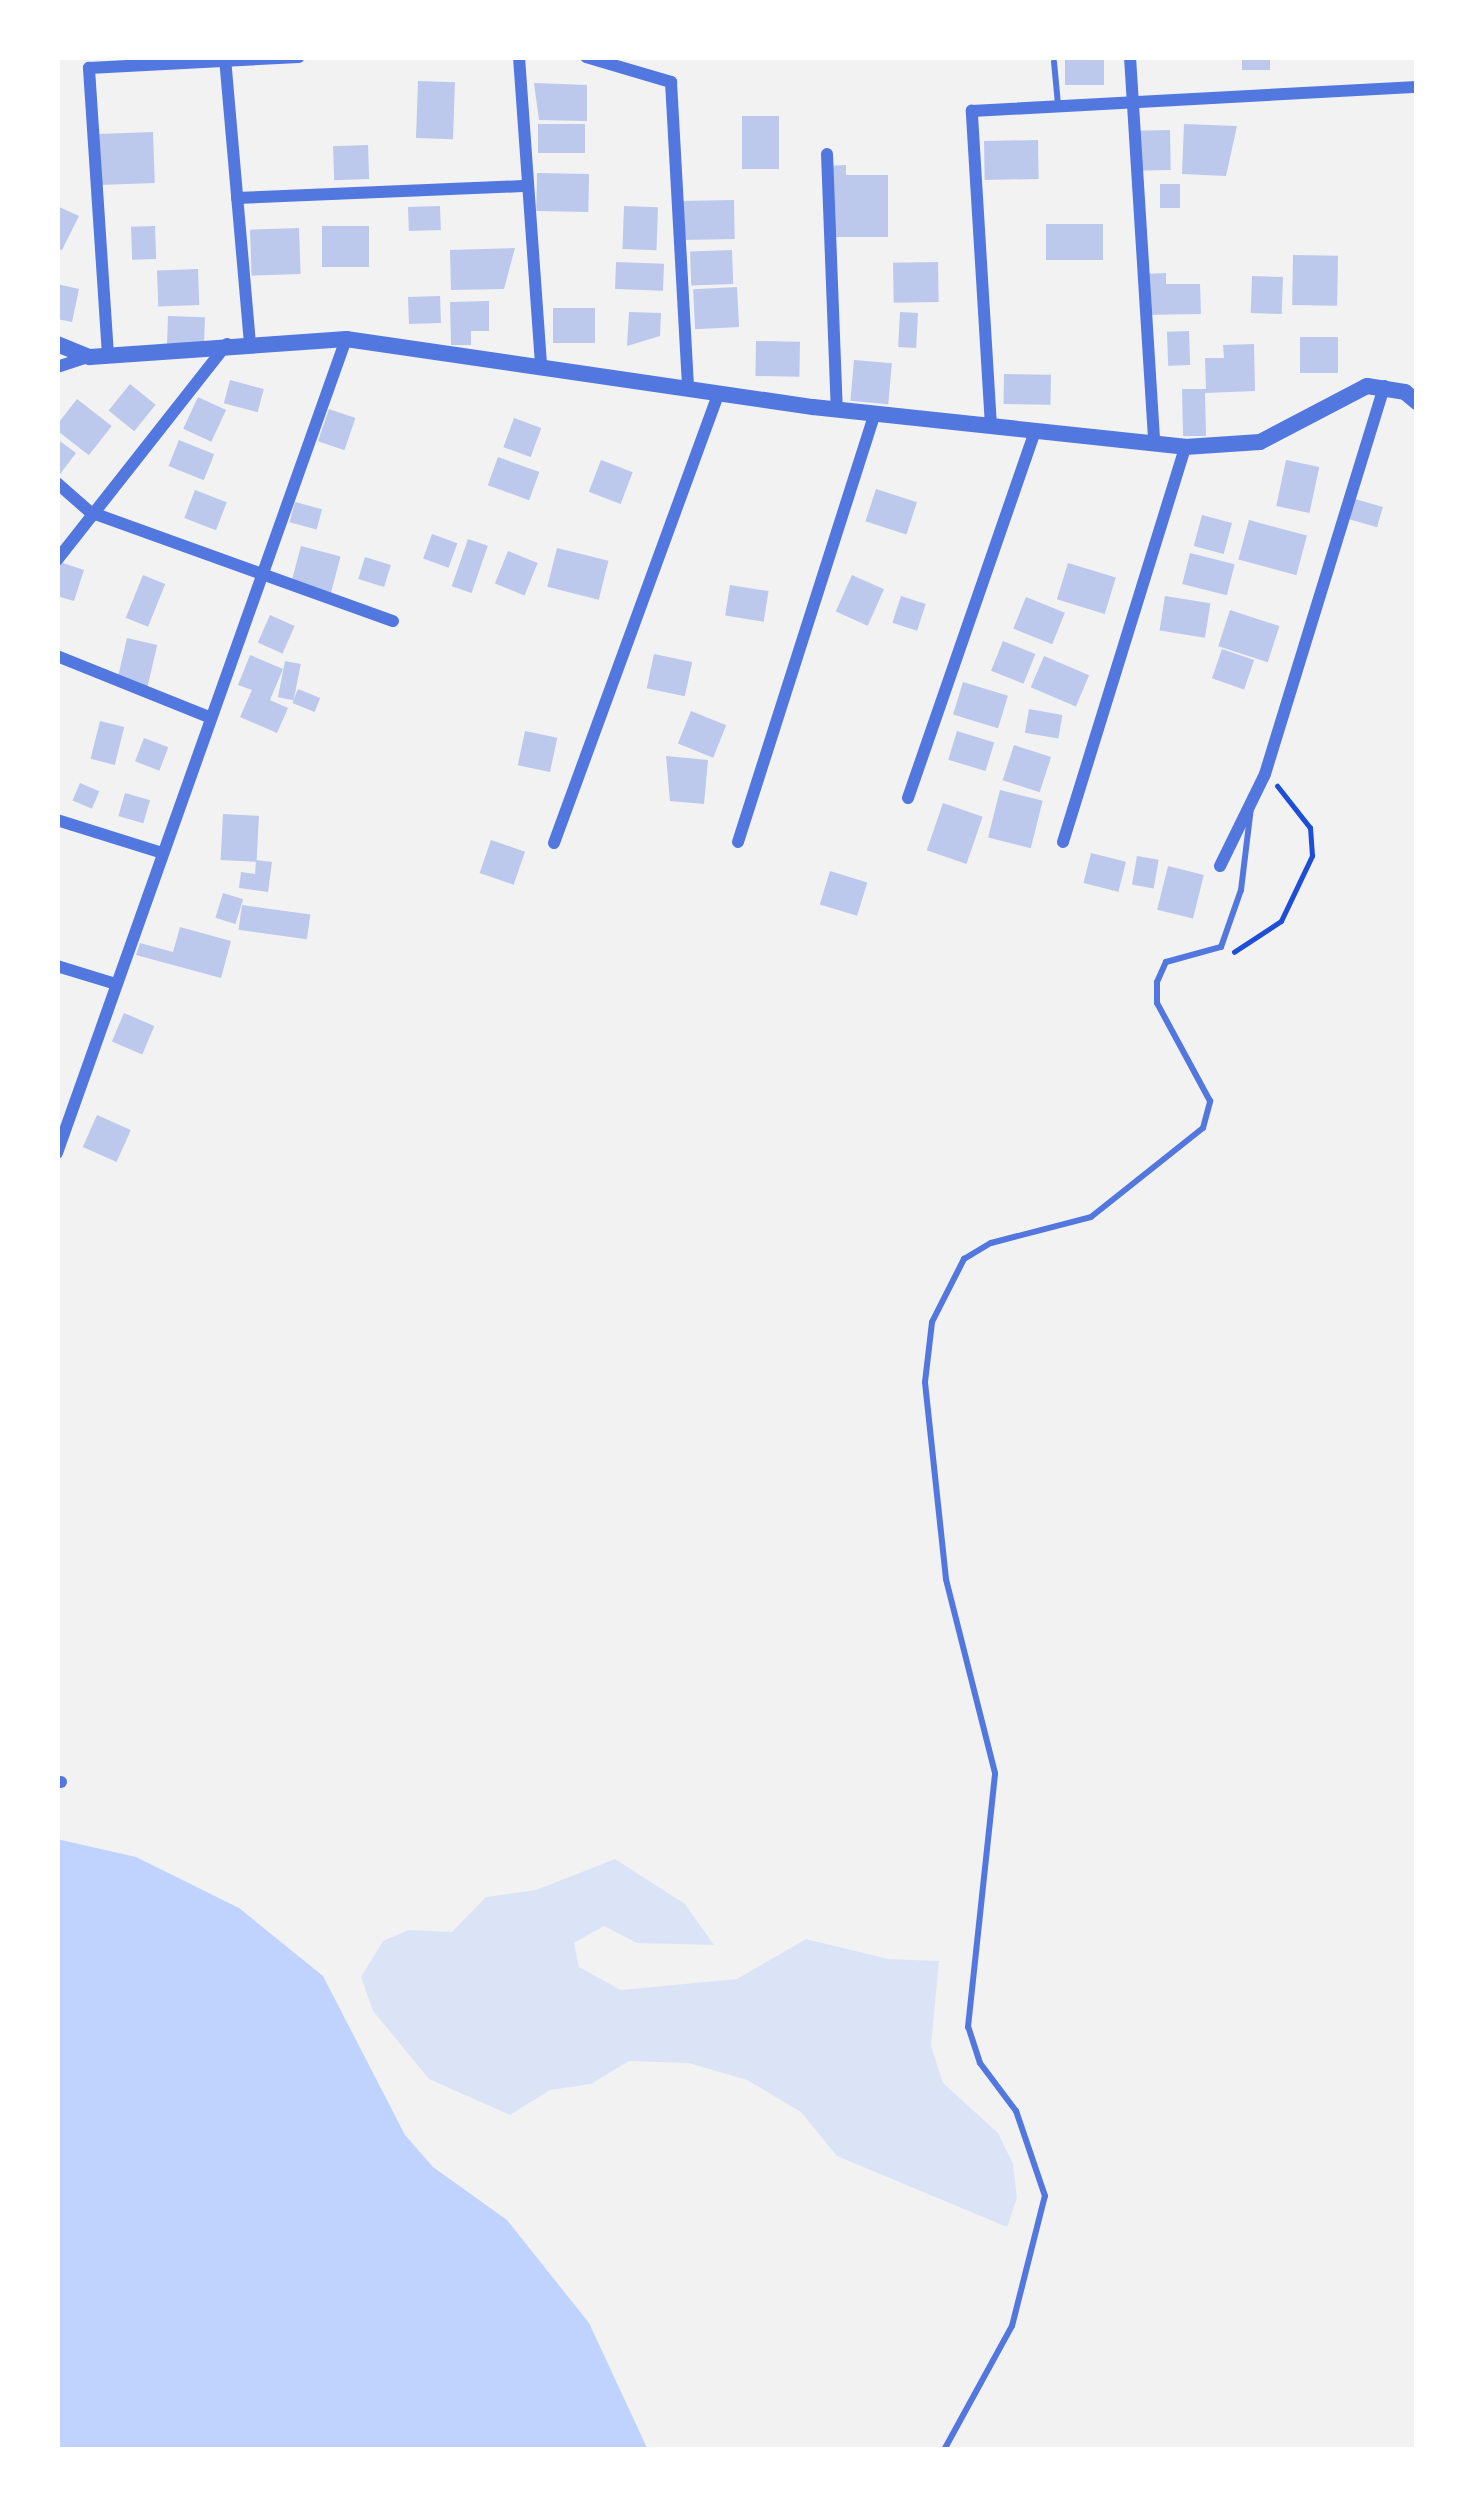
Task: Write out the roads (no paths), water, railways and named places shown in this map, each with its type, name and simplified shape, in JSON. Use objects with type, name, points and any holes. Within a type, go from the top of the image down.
[{"type":"street","points":[[99,356],[89,68],[299,57]]},
{"type":"street","points":[[519,57],[541,366]]},
{"type":"street","points":[[586,57],[671,82],[688,388]]},
{"type":"street","points":[[1130,57],[1128,99],[1154,443]]},
{"type":"street","points":[[225,60],[250,343]]},
{"type":"street","points":[[992,426],[972,111],[1417,87]]},
{"type":"street","points":[[827,154],[837,410]]},
{"type":"street","points":[[237,198],[528,186]]},
{"type":"street","points":[[57,367],[99,356],[346,339],[837,410],[1185,446],[1260,442],[1353,391],[1384,386],[1417,402]]},
{"type":"street","points":[[57,1153],[346,339]]},
{"type":"street","points":[[57,344],[99,356]]},
{"type":"street","points":[[57,560],[90,512],[227,344]]},
{"type":"street","points":[[1220,866],[1265,774],[1384,386]]},
{"type":"street","points":[[554,843],[719,393]]},
{"type":"street","points":[[737,842],[875,413]]},
{"type":"street","points":[[908,798],[1035,430]]},
{"type":"street","points":[[1064,842],[1185,446]]},
{"type":"street","points":[[57,483],[90,512],[393,621]]},
{"type":"street","points":[[57,656],[211,718]]},
{"type":"street","points":[[57,820],[162,853]]},
{"type":"street","points":[[57,965],[116,984]]},
{"type":"lane","points":[[1054,62],[1058,104]]},
{"type":"lane","points":[[944,2450],[1012,2326],[1045,2196],[1016,2111],[980,2063],[968,2026],[967,1979],[997,1812],[995,1772],[946,1579],[925,1382],[932,1322],[964,1259],[992,1243],[1091,1217],[1203,1128],[1210,1101],[1157,1003],[1156,982],[1166,962],[1221,947],[1241,890],[1251,803]]},
{"type":"water","points":[[57,1839],[136,1857],[239,1908],[323,1976],[405,2135],[433,2167],[507,2220],[589,2323],[648,2450],[57,2450]]}]
